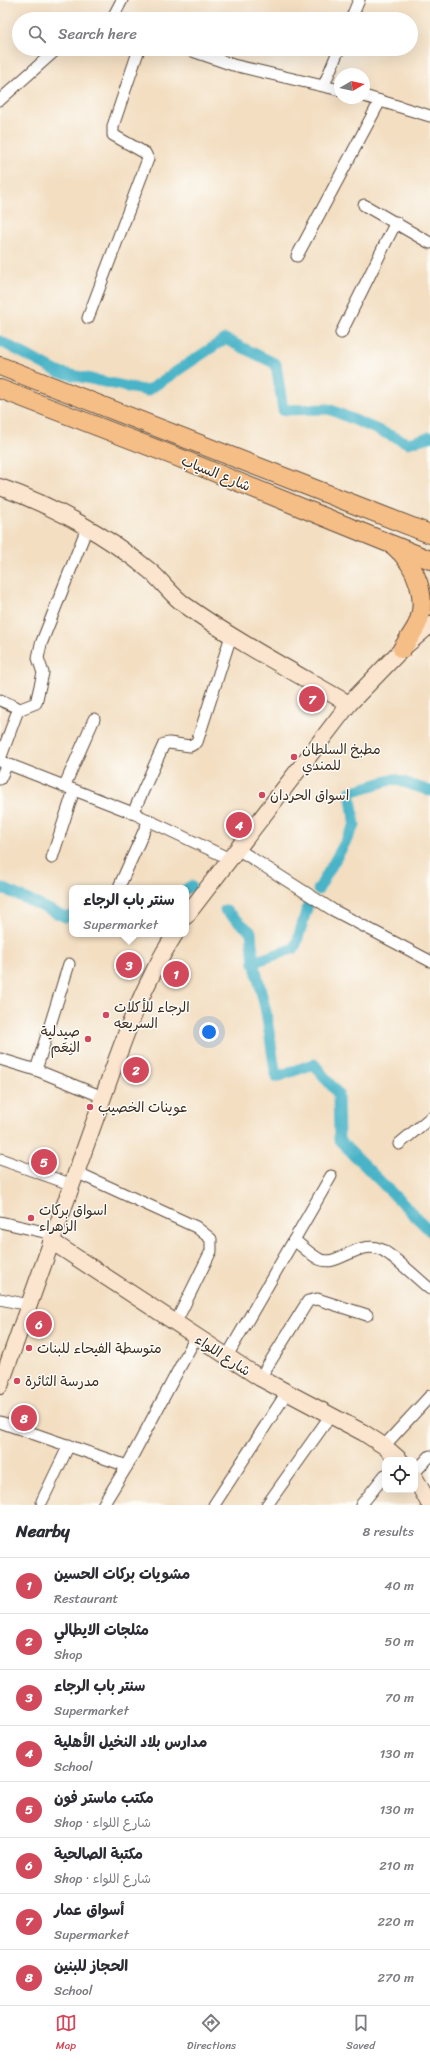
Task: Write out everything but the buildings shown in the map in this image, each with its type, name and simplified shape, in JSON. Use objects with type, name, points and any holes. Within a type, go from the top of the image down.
[{"type":"main road","name":"شارع السياب","points":[[0,366],[430,534]]},
{"type":"main road","name":"شارع السياب","points":[[0,389],[391,543],[430,560]]},
{"type":"main road","points":[[391,543],[399,550],[412,570],[418,583],[422,605],[417,625],[402,649]]},
{"type":"street","points":[[116,12],[122,0]]},
{"type":"street","points":[[354,12],[359,0]]},
{"type":"street","points":[[0,100],[50,56]]},
{"type":"street","points":[[88,318],[148,159],[145,153],[113,135],[113,126],[137,56]]},
{"type":"street","points":[[207,56],[233,65],[334,88]]},
{"type":"street","points":[[324,85],[336,56]]},
{"type":"street","points":[[370,98],[430,116]]},
{"type":"street","points":[[297,256],[380,101]]},
{"type":"street","points":[[364,205],[396,222],[430,243]]},
{"type":"street","points":[[341,333],[396,222]]},
{"type":"street","points":[[0,487],[28,497],[87,528],[126,552],[152,572],[183,604],[231,636],[349,704]]},
{"type":"street","points":[[18,710],[36,703],[43,673],[38,658],[41,644],[87,528]]},
{"type":"street","points":[[189,912],[349,704],[402,649],[430,625]]},
{"type":"street","points":[[133,813],[164,744],[169,743],[190,746],[196,742],[231,636]]},
{"type":"street","points":[[0,700],[16,707],[18,710]]},
{"type":"street","points":[[0,779],[2,761],[18,710]]},
{"type":"street","points":[[52,858],[69,789],[94,718]]},
{"type":"street","points":[[2,761],[234,854],[333,910],[430,961]]},
{"type":"street","points":[[120,885],[149,820]]},
{"type":"street","points":[[0,1386],[103,1097],[156,963],[173,937]]},
{"type":"street","points":[[36,1070],[69,964]]},
{"type":"street","points":[[0,1059],[36,1070],[103,1097]]},
{"type":"street","points":[[398,1144],[430,1118]]},
{"type":"street","points":[[0,1159],[73,1178],[196,1227],[211,1239],[211,1251],[176,1322]]},
{"type":"street","points":[[227,1356],[331,1176]]},
{"type":"street","points":[[0,1222],[52,1238]]},
{"type":"street","name":"شارع اللواء","points":[[52,1238],[196,1337],[260,1378],[286,1394],[331,1415],[384,1446],[397,1457]]},
{"type":"street","points":[[294,1240],[320,1259],[327,1260],[336,1259],[367,1247],[381,1249],[430,1289]]},
{"type":"street","points":[[0,1298],[29,1305]]},
{"type":"street","points":[[260,1378],[308,1301],[317,1298],[367,1315]]},
{"type":"street","points":[[103,1505],[127,1466],[196,1337]]},
{"type":"street","points":[[214,1505],[286,1394]]},
{"type":"street","points":[[384,1446],[430,1396]]},
{"type":"street","points":[[266,1505],[331,1415]]},
{"type":"street","points":[[0,1422],[127,1466]]},
{"type":"street","points":[[42,1501],[69,1445]]},
{"type":"street","points":[[418,1469],[430,1456]]},
{"type":"street","points":[[360,1505],[382,1479]]},
{"type":"street","points":[[418,1483],[430,1505]]},
{"type":"waterway","points":[[0,341],[58,372],[147,391],[225,339],[276,364],[283,410],[329,409],[408,443],[430,437]]},
{"type":"waterway","points":[[318,890],[355,825],[350,792],[394,779],[430,791]]},
{"type":"waterway","points":[[0,887],[65,917],[69,916]]},
{"type":"waterway","points":[[254,962],[295,948],[308,905]]},
{"type":"waterway","points":[[225,910],[251,932],[254,962],[266,1012],[276,1077],[314,1064],[338,1094],[339,1140],[430,1231]]},
{"type":"place","name":"أسواق عمار","points":[[312,699]]},
{"type":"place","name":"مطبخ السلطان للمندي","points":[[294,757]]},
{"type":"place","name":"اسواق الحردان","points":[[262,795]]},
{"type":"place","name":"مدارس بلاد النخيل الأهلية","points":[[239,825]]},
{"type":"place","name":"سنتر باب الرجاء","points":[[129,965]]},
{"type":"place","name":"مشويات بركات الحسين","points":[[176,974]]},
{"type":"place","name":"الرجاء للأكلات السريعه","points":[[106,1015]]},
{"type":"place","name":"صيدلية النِعَم","points":[[88,1039]]},
{"type":"place","name":"مثلجات الايطالي","points":[[136,1070]]},
{"type":"place","name":"عوينات الخصيب","points":[[90,1107]]},
{"type":"place","name":"مكتب ماستر فون","points":[[44,1162]]},
{"type":"place","name":"اسواق بركات الزهراء","points":[[31,1218]]},
{"type":"place","name":"مكتبة الصالحية","points":[[39,1324]]},
{"type":"place","name":"متوسطة الفيحاء للبنات","points":[[29,1348]]},
{"type":"place","name":"مدرسة الثائرة","points":[[17,1381]]},
{"type":"place","name":"الحجاز للبنين","points":[[24,1418]]}]
